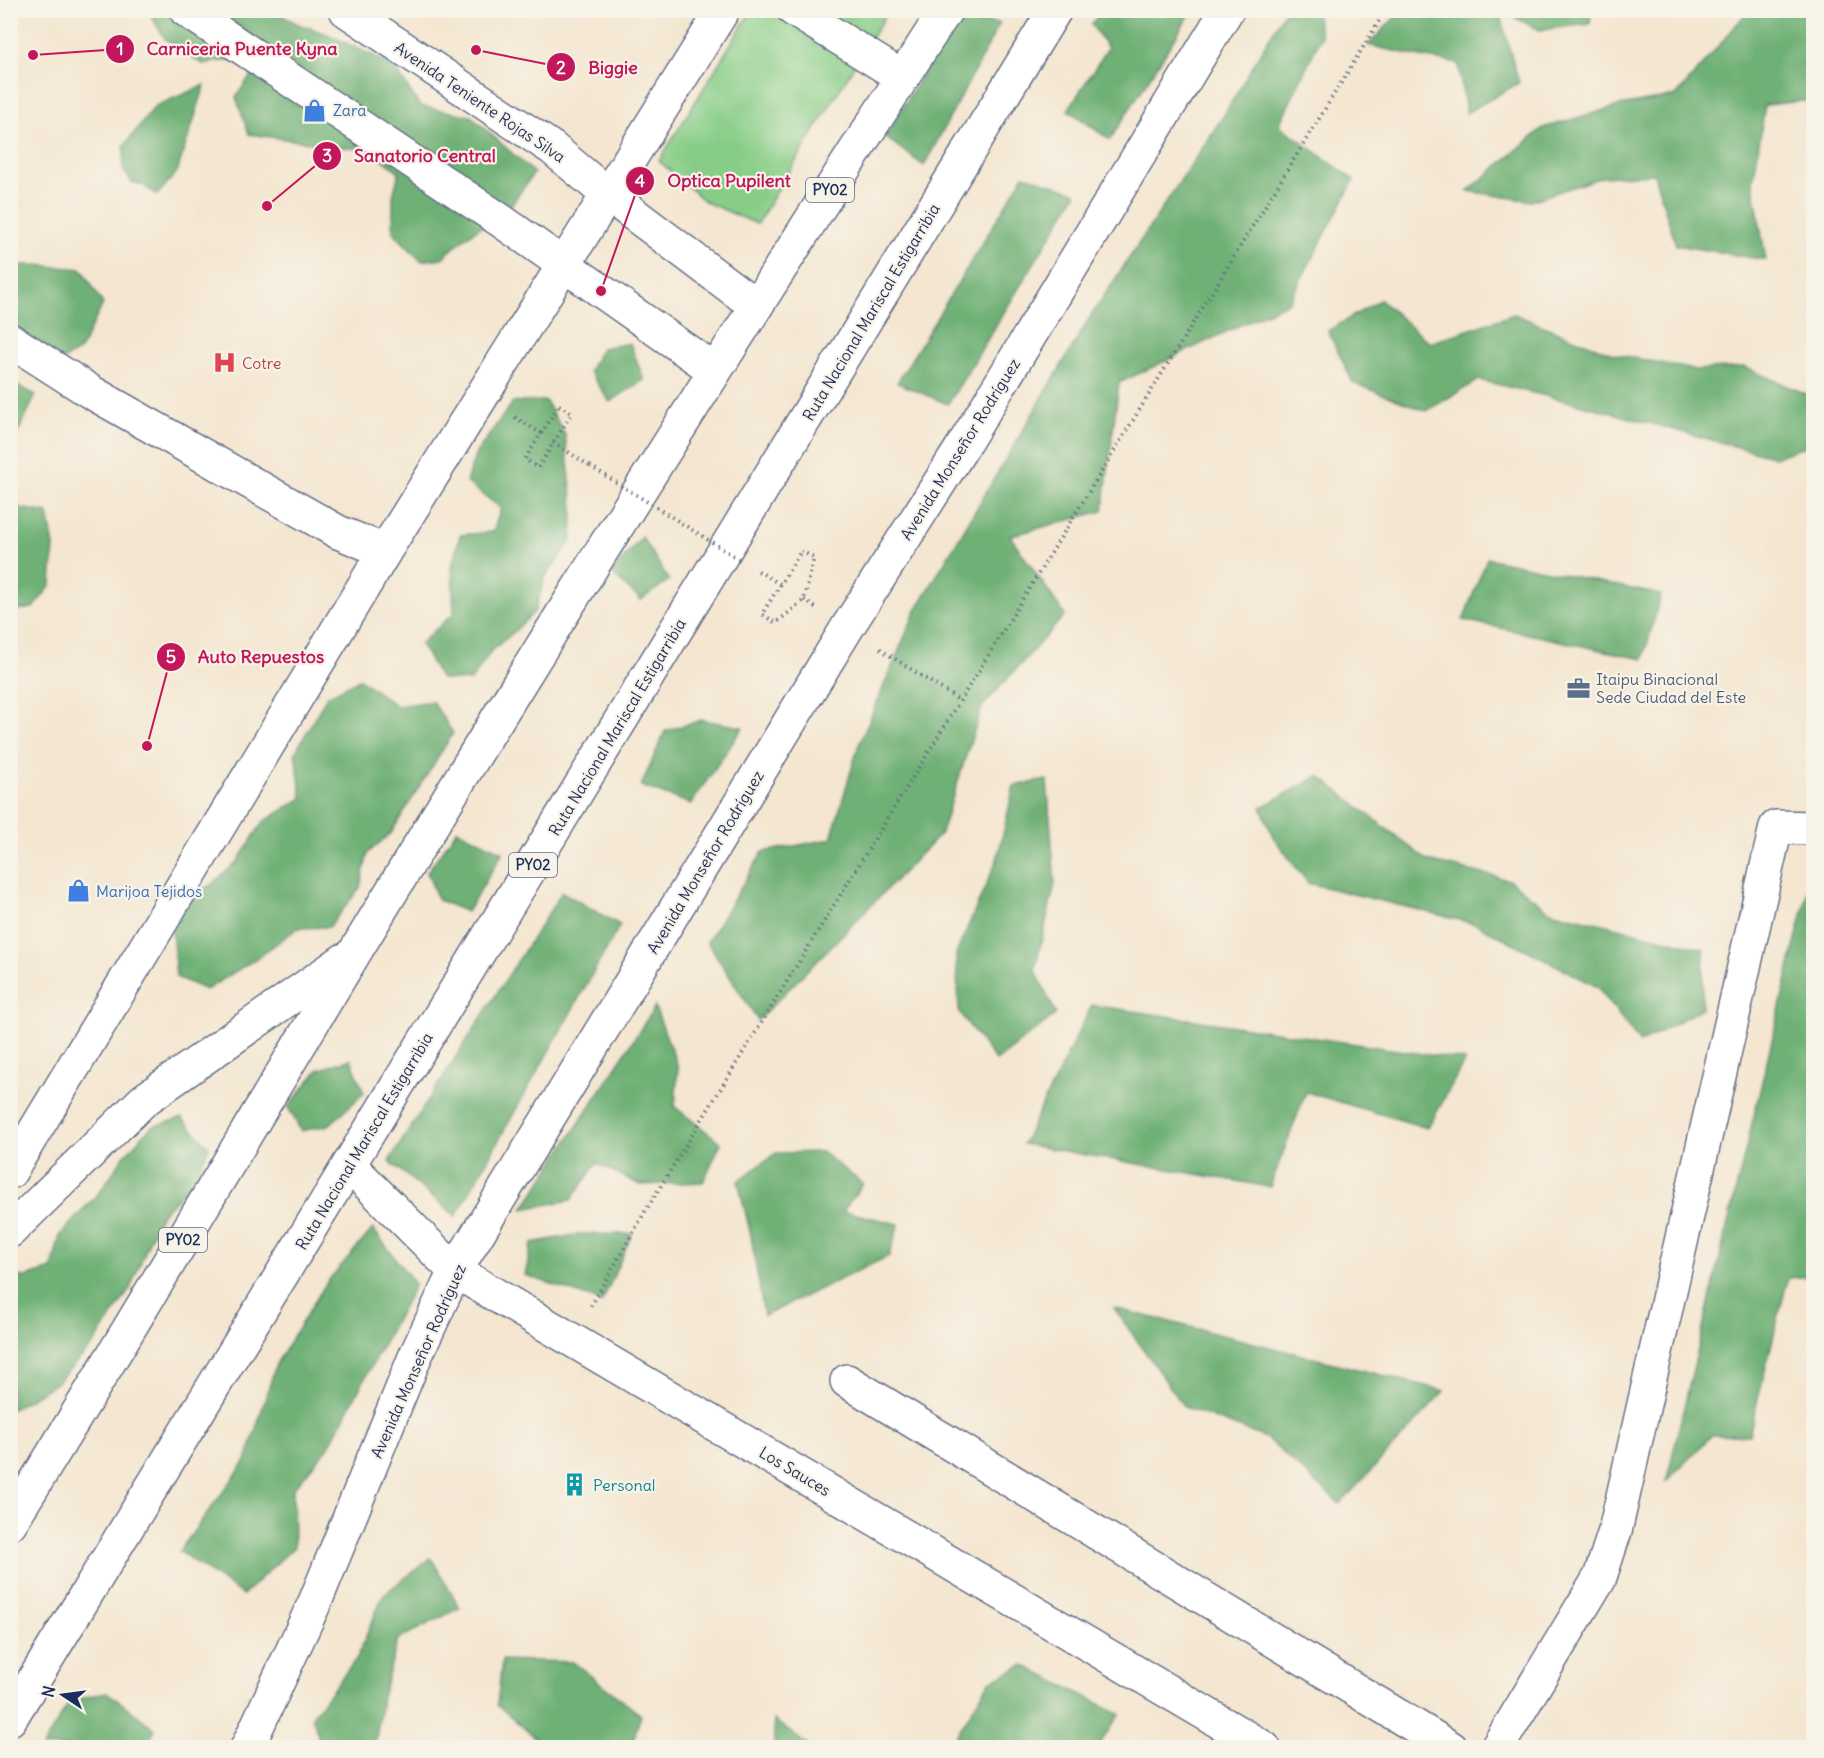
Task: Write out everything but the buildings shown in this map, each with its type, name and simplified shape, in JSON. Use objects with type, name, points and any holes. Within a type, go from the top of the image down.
[{"type":"main road","points":[[186,10],[493,216],[714,370]]},
{"type":"main road","name":"Avenida Teniente Rojas Silva","points":[[346,10],[552,148],[607,194],[756,306]]},
{"type":"main road","points":[[10,1172],[385,551],[723,10]]},
{"type":"main road","points":[[794,10],[902,77]]},
{"type":"main road","name":"PY02","points":[[10,1523],[94,1389],[353,954],[714,370],[946,10]]},
{"type":"main road","name":"Ruta Nacional Mariscal Estigarribia","points":[[10,1719],[1055,10]]},
{"type":"main road","name":"Avenida Monseñor Rodríguez","points":[[247,1748],[315,1602],[416,1358],[455,1271],[848,628],[961,449],[1227,10]]},
{"type":"main road","points":[[10,340],[91,392],[318,521],[338,532],[385,551]]},
{"type":"main road","points":[[1497,1748],[1600,1577],[1615,1531],[1776,827],[1814,828]]},
{"type":"main road","points":[[10,1231],[144,1100],[353,954]]},
{"type":"main road","name":"Los Sauces","points":[[349,1165],[455,1271],[1264,1748]]},
{"type":"main road","points":[[847,1382],[1451,1748]]},
{"type":"path","points":[[572,1339],[646,1210],[1386,10]]},
{"type":"path","points":[[560,405],[572,413],[553,442],[538,468],[525,459],[560,405]]},
{"type":"path","points":[[553,442],[780,584]]},
{"type":"path","points":[[801,550],[814,558],[804,600],[776,623],[762,614],[780,584],[801,550]]},
{"type":"path","points":[[848,628],[960,701]]},
{"type":"green space","points":[[148,11],[273,11],[393,65],[420,106],[471,116],[534,173],[512,204],[442,258],[421,261],[393,232],[393,196],[399,172],[372,151],[249,134],[236,97],[253,72],[233,60],[202,64],[166,40]]},
{"type":"green space","points":[[751,11],[888,11],[757,224],[706,202],[659,161]]},
{"type":"green space","points":[[1102,11],[1192,11],[1110,140],[1068,110],[1108,48],[1091,24]]},
{"type":"green space","points":[[1285,11],[1316,11],[1321,37],[1279,125],[1354,180],[1289,302],[1119,383],[1103,511],[1010,536],[1065,615],[982,707],[941,833],[758,1020],[707,942],[763,852],[831,839],[858,747],[915,612],[1092,314],[1224,115]]},
{"type":"green space","points":[[1401,11],[1499,11],[1519,83],[1466,113],[1458,63],[1368,45]]},
{"type":"green space","points":[[1501,11],[1591,11],[1590,24],[1540,30]]},
{"type":"green space","points":[[1748,11],[1813,11],[1813,15],[1809,15],[1813,100],[1765,105],[1753,183],[1766,260],[1676,245],[1654,174],[1602,177],[1531,201],[1468,191],[1543,128],[1619,106],[1676,96]]},
{"type":"green space","points":[[955,19],[1000,23],[924,166],[885,137]]},
{"type":"green space","points":[[205,85],[177,172],[157,195],[143,185],[132,182],[123,170],[124,146],[155,106]]},
{"type":"green space","points":[[1024,175],[1077,193],[948,404],[897,383]]},
{"type":"green space","points":[[10,265],[82,269],[103,304],[80,350],[51,367],[11,368]]},
{"type":"green space","points":[[1380,300],[1430,343],[1514,314],[1610,353],[1695,370],[1744,367],[1813,397],[1813,444],[1775,457],[1571,402],[1479,380],[1426,411],[1353,383],[1328,331]]},
{"type":"green space","points":[[630,343],[644,380],[610,402],[589,371],[602,348]]},
{"type":"green space","points":[[11,382],[36,395],[11,447]]},
{"type":"green space","points":[[546,401],[565,435],[573,507],[572,540],[545,577],[535,611],[491,651],[471,681],[441,679],[420,644],[454,613],[452,567],[460,535],[493,532],[501,508],[466,482],[476,453],[513,402]]},
{"type":"green space","points":[[15,507],[48,513],[54,546],[51,585],[33,608],[11,611],[10,509]]},
{"type":"green space","points":[[642,537],[669,580],[641,600],[611,573]]},
{"type":"green space","points":[[1487,558],[1661,595],[1643,659],[1463,620]]},
{"type":"green space","points":[[360,679],[397,706],[432,701],[453,733],[391,833],[368,853],[360,888],[329,927],[298,928],[254,960],[206,990],[176,977],[170,907],[211,885],[237,862],[263,822],[302,798],[295,753],[327,696]]},
{"type":"green space","points":[[702,720],[743,727],[691,804],[641,786],[665,731]]},
{"type":"green space","points":[[1319,776],[1428,861],[1509,880],[1550,911],[1704,949],[1702,1008],[1640,1043],[1598,987],[1476,924],[1308,883],[1273,837],[1261,807]]},
{"type":"green space","points":[[1047,780],[1055,884],[1035,969],[1056,1014],[996,1061],[959,1012],[956,954],[997,860],[1014,786]]},
{"type":"green space","points":[[457,830],[503,852],[467,912],[438,900],[427,872]]},
{"type":"green space","points":[[1813,869],[1813,1276],[1788,1278],[1749,1435],[1712,1435],[1666,1482]]},
{"type":"green space","points":[[562,892],[620,925],[456,1216],[389,1161]]},
{"type":"green space","points":[[1092,1005],[1465,1060],[1428,1128],[1306,1092],[1270,1187],[1023,1144]]},
{"type":"green space","points":[[655,1007],[678,1067],[675,1107],[721,1143],[703,1182],[640,1185],[597,1163],[571,1200],[523,1209]]},
{"type":"green space","points":[[351,1059],[364,1093],[329,1125],[301,1131],[288,1107],[318,1070]]},
{"type":"green space","points":[[182,1118],[209,1147],[195,1179],[159,1217],[130,1289],[93,1345],[55,1384],[11,1410],[11,1275],[25,1277],[52,1269],[60,1235],[102,1189],[124,1156],[151,1127]]},
{"type":"green space","points":[[822,1152],[863,1184],[843,1211],[899,1224],[889,1256],[764,1316],[751,1236],[738,1181],[776,1153]]},
{"type":"green space","points":[[373,1229],[415,1284],[328,1448],[293,1489],[294,1547],[243,1595],[179,1551],[246,1461],[276,1364],[327,1282]]},
{"type":"green space","points":[[580,1234],[632,1234],[602,1302],[525,1275],[532,1243]]},
{"type":"green space","points":[[1114,1308],[1445,1391],[1340,1504],[1266,1438],[1184,1407]]},
{"type":"green space","points":[[431,1558],[460,1608],[398,1639],[382,1698],[375,1747],[321,1747],[312,1716],[357,1658],[383,1595]]},
{"type":"green space","points":[[502,1660],[573,1662],[641,1715],[631,1747],[546,1747],[497,1705]]},
{"type":"green space","points":[[1023,1665],[1120,1714],[1098,1747],[949,1747],[990,1681]]},
{"type":"green space","points":[[107,1692],[155,1729],[145,1747],[42,1747],[70,1701]]},
{"type":"green space","points":[[774,1720],[810,1747],[774,1747]]},
{"type":"place","name":"Biggie","points":[[476,50]]},
{"type":"place","name":"Carniceria Puente Kyna","points":[[33,55]]},
{"type":"place","name":"Zara","points":[[315,110]]},
{"type":"place","name":"Sanatorio Central","points":[[267,206]]},
{"type":"place","name":"Optica Pupilent","points":[[601,291]]},
{"type":"place","name":"Cotre","points":[[224,363]]},
{"type":"place","name":"Itaipu Binacional Sede Ciudad del Este","points":[[1578,688]]},
{"type":"place","name":"Auto Repuestos","points":[[147,746]]},
{"type":"place","name":"Marijoa Tejidos","points":[[78,891]]},
{"type":"place","name":"Personal","points":[[575,1485]]}]
